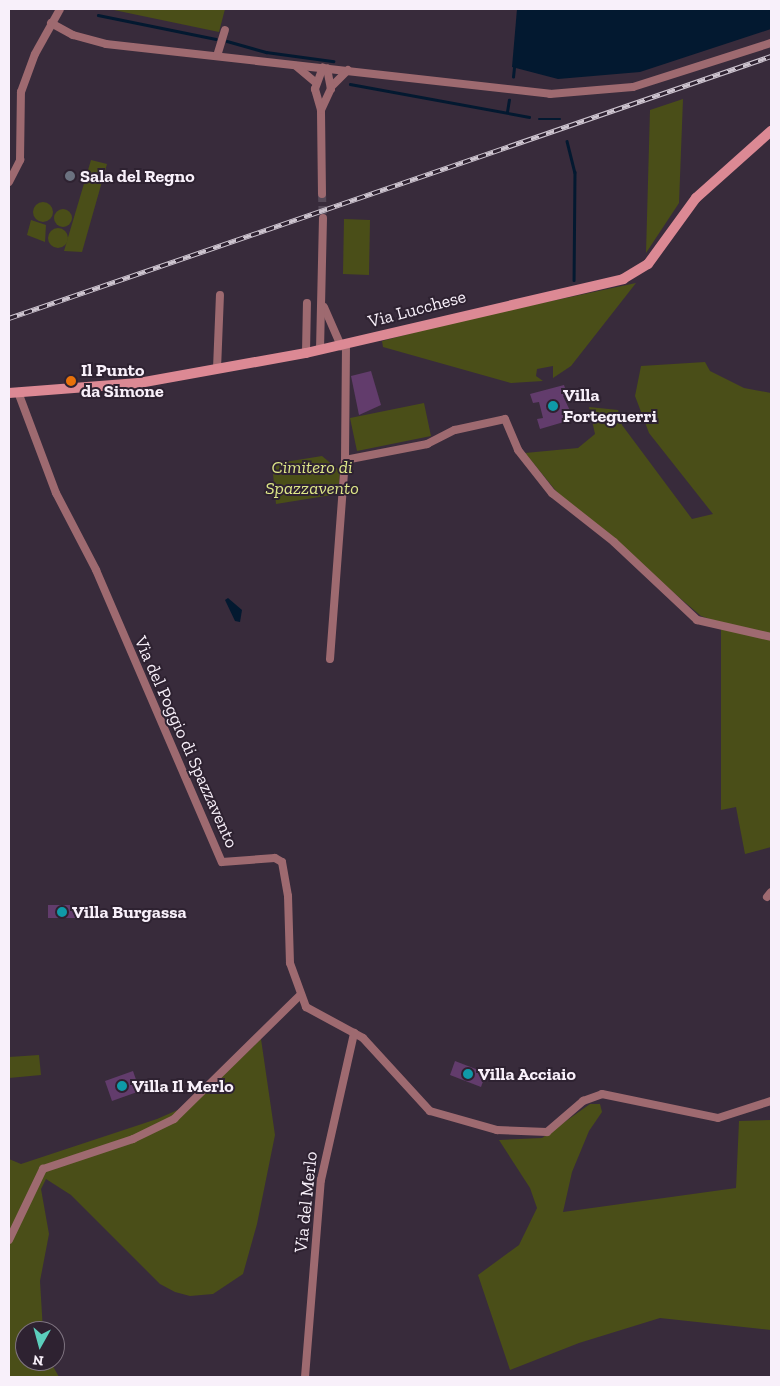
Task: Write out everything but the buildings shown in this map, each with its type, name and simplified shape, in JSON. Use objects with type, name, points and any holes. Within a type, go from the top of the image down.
[{"type":"street","points":[[9,182],[20,160],[21,92],[51,23],[60,9]]},
{"type":"street","points":[[51,23],[73,35],[102,43],[539,93],[587,93],[654,81],[771,42]]},
{"type":"street","points":[[217,56],[225,30]]},
{"type":"street","points":[[292,64],[316,82]]},
{"type":"street","points":[[322,194],[321,110],[316,82],[325,68]]},
{"type":"street","points":[[325,68],[331,87]]},
{"type":"street","points":[[321,110],[331,87],[348,70]]},
{"type":"street","name":"Via Lucchese","points":[[13,393],[107,387],[306,353],[477,310],[614,282],[638,273],[657,255],[696,198],[771,131]]},
{"type":"street","points":[[320,350],[324,306],[323,218]]},
{"type":"street","points":[[217,369],[220,295]]},
{"type":"street","points":[[306,353],[307,303]]},
{"type":"street","points":[[324,306],[343,345],[344,460],[330,659]]},
{"type":"street","name":"Via del Poggio di Spazzavento","points":[[13,393],[56,493],[96,570],[222,862],[276,858],[282,862],[287,879],[290,962],[301,994],[309,1009],[354,1033],[372,1046],[430,1111],[497,1130],[547,1132],[583,1101],[602,1094],[718,1118],[771,1101]]},
{"type":"street","points":[[344,460],[427,444],[455,430],[508,420],[518,450],[552,493],[614,542],[692,616],[712,626],[771,637]]},
{"type":"street","points":[[9,1240],[43,1169],[133,1139],[174,1119],[301,994]]},
{"type":"street","name":"Via del Merlo","points":[[305,1377],[321,1180],[354,1033]]},
{"type":"green space","points":[[109,9],[225,9],[219,32]]},
{"type":"green space","points":[[683,99],[679,203],[646,253],[650,110]]},
{"type":"green space","points":[[91,160],[107,164],[82,252],[64,251]]},
{"type":"green space","points":[[43,202],[50,205],[53,212],[50,219],[43,222],[36,219],[33,212],[36,205]]},
{"type":"green space","points":[[59,209],[67,209],[72,214],[70,225],[59,227],[54,222],[54,214]]},
{"type":"green space","points":[[344,219],[370,220],[369,275],[343,274]]},
{"type":"green space","points":[[31,220],[46,225],[45,242],[27,235]]},
{"type":"green space","points":[[58,228],[65,231],[68,238],[65,245],[58,248],[51,245],[48,238],[51,231]]},
{"type":"green space","points":[[636,283],[571,366],[553,378],[553,366],[537,369],[536,376],[543,381],[511,383],[383,347],[382,341],[458,321]]},
{"type":"green space","points":[[705,362],[710,371],[744,388],[771,393],[771,847],[745,854],[736,807],[721,810],[721,623],[701,616],[561,497],[525,453],[578,448],[595,434],[589,407],[618,410],[622,425],[692,519],[713,514],[649,433],[635,396],[641,366]]},
{"type":"green space","points":[[424,403],[431,436],[357,451],[350,418]]},
{"type":"green space","name":"Cimitero di Spazzavento","points":[[322,456],[340,471],[338,494],[276,504],[272,464]]},
{"type":"green space","points":[[261,1039],[275,1135],[257,1224],[243,1274],[213,1294],[190,1296],[175,1292],[160,1284],[71,1195],[46,1179],[41,1189],[49,1234],[40,1281],[42,1321],[15,1321],[15,1371],[56,1371],[59,1377],[9,1377],[9,1159],[21,1164],[157,1119],[196,1102]]},
{"type":"green space","points":[[39,1055],[41,1075],[9,1078],[9,1057]]},
{"type":"green space","points":[[590,1104],[600,1104],[602,1112],[589,1131],[572,1172],[563,1212],[736,1188],[739,1121],[771,1120],[771,1330],[660,1318],[579,1343],[510,1370],[478,1275],[519,1245],[537,1208],[530,1188],[499,1140],[542,1138]]},
{"type":"water","points":[[517,9],[771,9],[771,29],[640,72],[558,79],[512,67]]},
{"type":"water","points":[[228,598],[242,610],[240,622],[235,621],[225,600]]},
{"type":"waterway","points":[[98,15],[216,39]]},
{"type":"waterway","points":[[227,41],[266,52],[333,61]]},
{"type":"waterway","points":[[513,77],[514,68]]},
{"type":"waterway","points":[[350,84],[529,117]]},
{"type":"waterway","points":[[507,112],[509,100]]},
{"type":"waterway","points":[[539,119],[560,119]]},
{"type":"waterway","points":[[567,141],[575,172],[574,280]]},
{"type":"tunnel","points":[[322,194],[323,218]]},
{"type":"railway","points":[[9,318],[771,56]]},
{"type":"place","name":"Sala del Regno","points":[[70,176]]},
{"type":"place","name":"Il Punto da Simone","points":[[71,381]]},
{"type":"place","name":"Villa Forteguerri","points":[[553,406]]},
{"type":"place","name":"Villa Burgassa","points":[[62,912]]},
{"type":"place","name":"Villa Acciaio","points":[[468,1074]]},
{"type":"place","name":"Villa Il Merlo","points":[[122,1086]]}]
